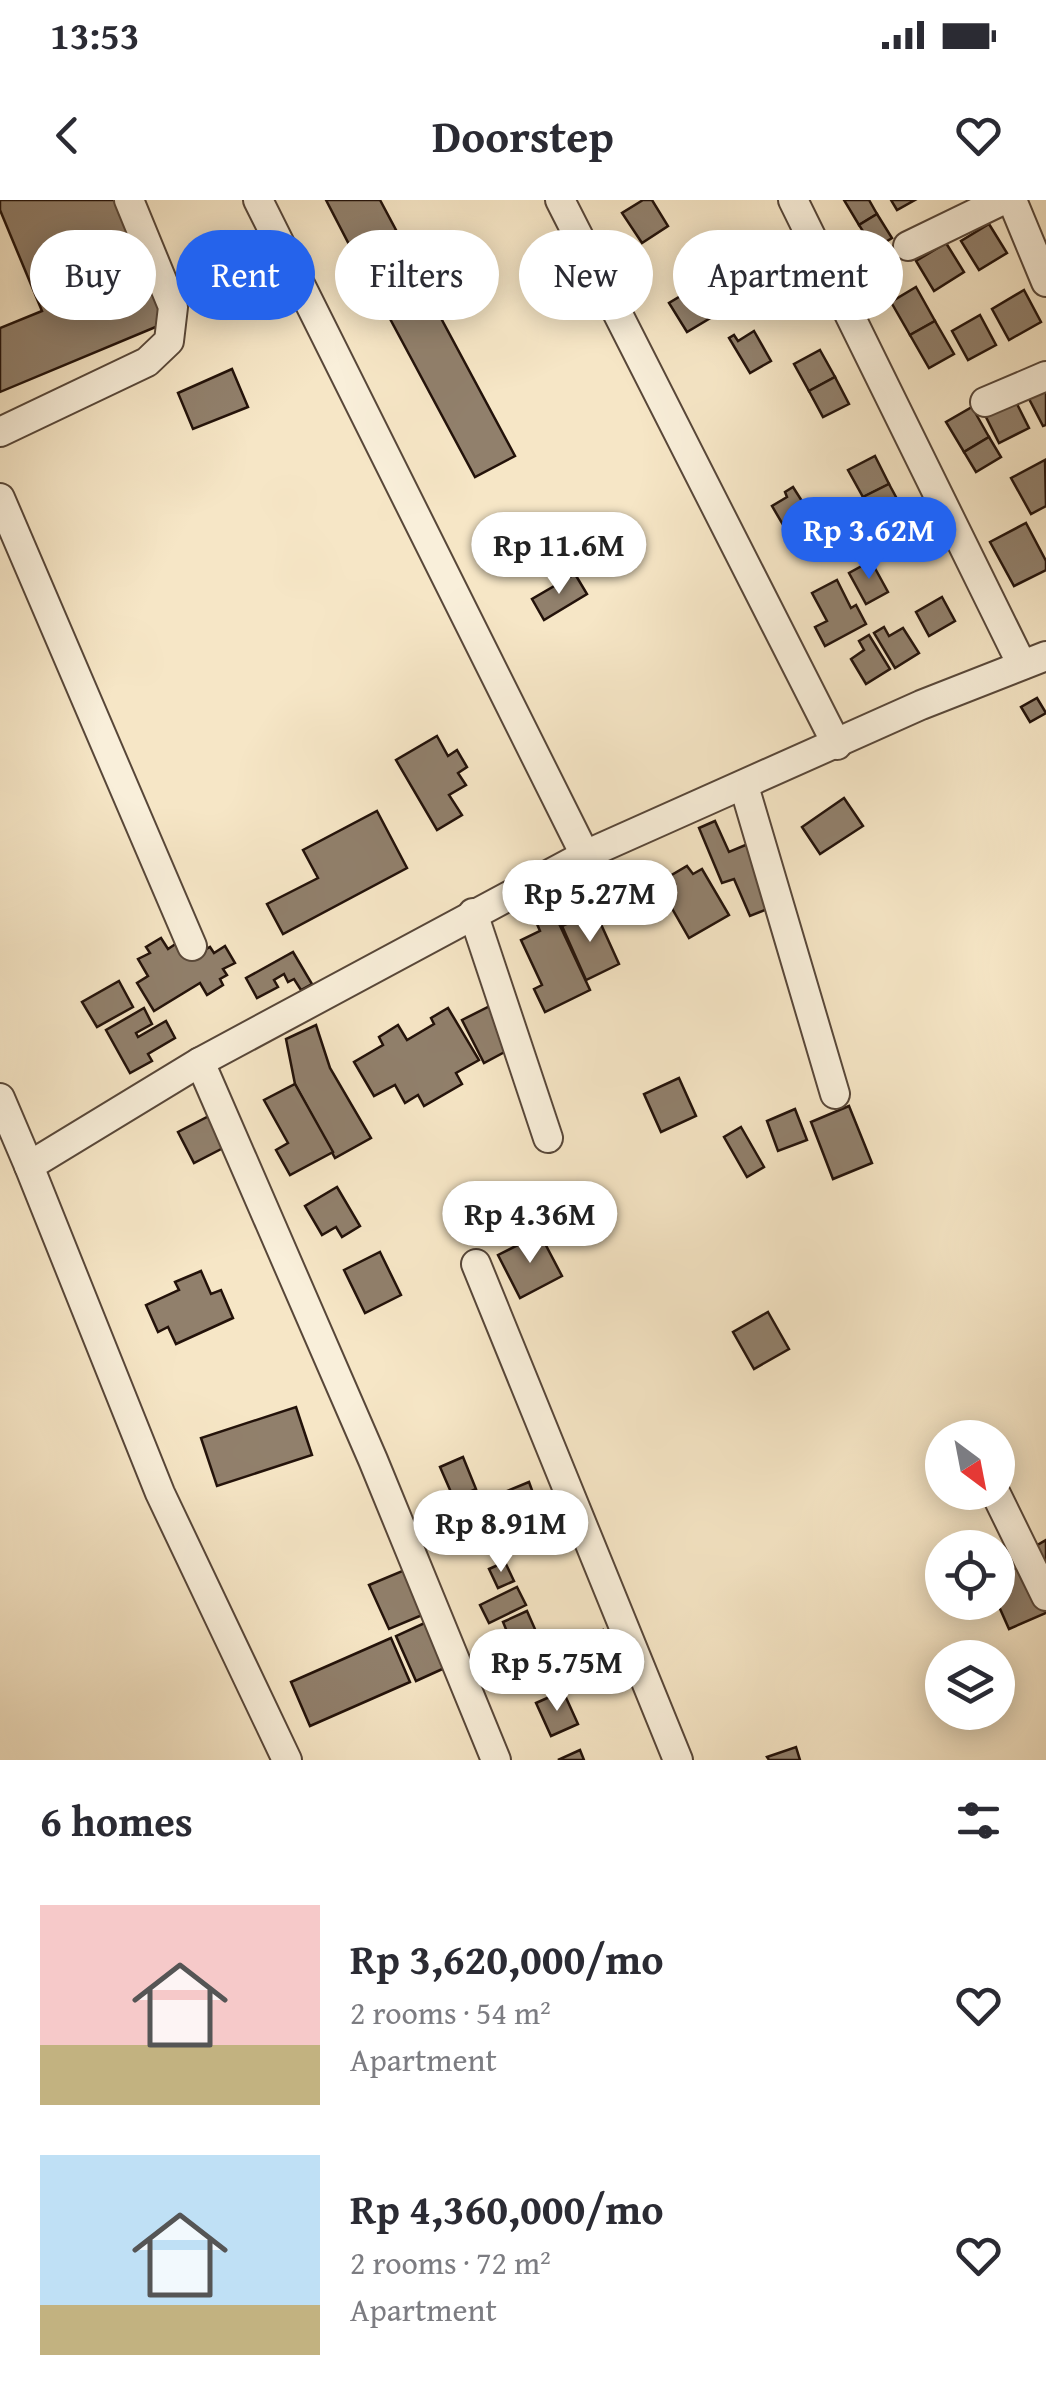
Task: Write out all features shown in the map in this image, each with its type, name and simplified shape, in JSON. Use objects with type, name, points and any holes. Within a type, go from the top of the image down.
[{"type":"street","points":[[0,432],[147,362],[168,341],[173,307],[129,200]]},
{"type":"street","points":[[258,200],[585,855]]},
{"type":"street","points":[[560,200],[837,744]]},
{"type":"street","points":[[29,1166],[200,1062],[585,855],[921,705],[1034,660],[794,200]]},
{"type":"street","points":[[908,246],[1003,200]]},
{"type":"street","points":[[1012,200],[1044,273]]},
{"type":"street","points":[[985,402],[1046,376]]},
{"type":"street","points":[[0,498],[192,946]]},
{"type":"street","points":[[744,786],[836,1094]]},
{"type":"street","points":[[473,913],[548,1138]]},
{"type":"street","points":[[200,1062],[374,1460],[496,1760]]},
{"type":"street","points":[[0,1098],[160,1493],[287,1760]]},
{"type":"street","points":[[476,1264],[678,1760]]},
{"type":"street","points":[[1004,1510],[1046,1596]]},
{"type":"building","points":[[0,200],[120,200],[132,230],[30,230],[30,282],[0,210]]},
{"type":"building","points":[[326,200],[380,200],[396,230],[342,230]]},
{"type":"building","points":[[643,200],[652,200],[668,226],[653,236],[653,230],[633,230],[622,213]]},
{"type":"building","points":[[844,200],[869,200],[877,214],[859,225]]},
{"type":"building","points":[[891,200],[915,200],[897,210]]},
{"type":"building","points":[[877,214],[887,230],[862,230],[859,225]]},
{"type":"building","points":[[989,224],[1007,253],[979,270],[961,241]]},
{"type":"building","points":[[946,243],[964,272],[934,291],[916,261]]},
{"type":"building","points":[[156,287],[170,321],[0,392],[0,328],[30,316],[30,320],[156,320]]},
{"type":"building","points":[[916,287],[935,321],[910,335],[901,320],[903,295]]},
{"type":"building","points":[[1024,290],[1041,322],[1009,340],[992,309]]},
{"type":"building","points":[[980,315],[996,345],[968,360],[952,331]]},
{"type":"building","points":[[391,320],[442,320],[515,456],[475,477]]},
{"type":"building","points":[[680,320],[707,320],[687,332]]},
{"type":"building","points":[[935,321],[954,354],[929,368],[910,335]]},
{"type":"building","points":[[754,331],[771,361],[750,373],[729,338],[734,335],[738,341]]},
{"type":"building","points":[[820,350],[835,377],[809,391],[794,364]]},
{"type":"building","points":[[232,369],[248,407],[193,429],[178,393]]},
{"type":"building","points":[[835,377],[849,404],[823,417],[809,391]]},
{"type":"building","points":[[1046,383],[1046,425],[1043,426],[1026,393]]},
{"type":"building","points":[[1012,394],[1029,428],[999,443],[985,415]]},
{"type":"building","points":[[972,407],[989,437],[964,452],[946,422]]},
{"type":"building","points":[[989,437],[1001,457],[976,472],[964,452]]},
{"type":"building","points":[[875,456],[889,484],[863,497],[848,470]]},
{"type":"building","points":[[1045,460],[1046,506],[1031,514],[1011,478]]},
{"type":"building","points":[[889,484],[903,510],[877,524],[863,497]]},
{"type":"building","points":[[793,487],[807,509],[804,513],[810,523],[789,535],[772,506],[787,497],[785,492]]},
{"type":"building","points":[[1026,523],[1046,561],[1046,570],[1014,586],[990,542]]},
{"type":"building","points":[[871,561],[888,592],[866,604],[849,573]]},
{"type":"building","points":[[575,574],[587,594],[544,620],[532,599]]},
{"type":"building","points":[[837,580],[851,608],[856,605],[866,624],[825,646],[815,627],[827,621],[812,593]]},
{"type":"building","points":[[942,597],[955,621],[929,636],[916,612]]},
{"type":"building","points":[[884,627],[889,636],[903,628],[919,653],[895,668],[874,633]]},
{"type":"building","points":[[869,635],[890,669],[866,684],[851,659],[864,650],[859,641]]},
{"type":"building","points":[[1037,698],[1046,713],[1030,722],[1021,707]]},
{"type":"building","points":[[437,736],[448,756],[457,750],[467,767],[458,773],[466,785],[449,795],[462,815],[437,830],[396,760]]},
{"type":"building","points":[[844,798],[863,826],[820,854],[802,827]]},
{"type":"building","points":[[377,811],[407,868],[283,934],[267,904],[318,878],[303,850]]},
{"type":"building","points":[[715,821],[729,852],[748,844],[775,906],[750,916],[734,879],[722,883],[699,828]]},
{"type":"building","points":[[687,866],[693,874],[702,869],[729,915],[689,938],[662,891],[675,884],[670,876]]},
{"type":"building","points":[[595,911],[619,964],[586,980],[562,926]]},
{"type":"building","points":[[555,915],[590,990],[545,1012],[534,989],[542,985],[521,940],[540,931],[537,924]]},
{"type":"building","points":[[161,938],[168,949],[180,941],[190,958],[210,947],[214,953],[225,946],[235,963],[223,969],[227,975],[220,979],[223,985],[207,995],[200,983],[154,1011],[137,983],[148,976],[138,959],[150,953],[146,947]]},
{"type":"building","points":[[293,952],[312,984],[301,990],[294,979],[288,982],[284,974],[274,980],[278,987],[257,998],[246,978]]},
{"type":"building","points":[[119,981],[133,1007],[97,1027],[82,1002]]},
{"type":"building","points":[[490,1006],[512,1048],[484,1063],[462,1020]]},
{"type":"building","points":[[144,1008],[152,1024],[136,1033],[138,1037],[166,1021],[175,1038],[148,1054],[152,1061],[130,1073],[106,1030]]},
{"type":"building","points":[[448,1008],[479,1060],[456,1073],[462,1084],[424,1106],[418,1095],[405,1103],[395,1085],[374,1096],[354,1062],[383,1045],[379,1037],[398,1025],[407,1040],[434,1024],[431,1018]]},
{"type":"building","points":[[316,1025],[330,1068],[371,1138],[335,1158],[295,1084],[286,1039]]},
{"type":"building","points":[[679,1078],[696,1116],[661,1132],[644,1094]]},
{"type":"building","points":[[295,1084],[333,1152],[290,1175],[276,1150],[288,1143],[264,1100]]},
{"type":"building","points":[[849,1106],[872,1163],[833,1179],[811,1122]]},
{"type":"building","points":[[795,1109],[807,1140],[778,1151],[767,1121]]},
{"type":"building","points":[[209,1116],[225,1147],[194,1163],[178,1132]]},
{"type":"building","points":[[741,1127],[764,1167],[747,1177],[724,1137]]},
{"type":"building","points":[[337,1187],[360,1226],[342,1237],[336,1227],[322,1235],[305,1206]]},
{"type":"building","points":[[533,1197],[547,1225],[531,1233],[516,1206]]},
{"type":"building","points":[[540,1234],[562,1276],[520,1298],[498,1255]]},
{"type":"building","points":[[380,1252],[401,1295],[365,1313],[344,1270]]},
{"type":"building","points":[[201,1271],[211,1294],[221,1290],[233,1318],[176,1344],[168,1327],[158,1332],[146,1305],[179,1290],[175,1282]]},
{"type":"building","points":[[768,1312],[789,1349],[754,1369],[733,1332]]},
{"type":"building","points":[[296,1407],[312,1455],[217,1486],[201,1438]]},
{"type":"building","points":[[463,1457],[476,1489],[454,1499],[440,1467]]},
{"type":"building","points":[[529,1482],[545,1526],[511,1540],[495,1496]]},
{"type":"building","points":[[487,1509],[497,1534],[469,1546],[458,1521]]},
{"type":"building","points":[[1046,1540],[1046,1563],[1044,1564],[1034,1547]]},
{"type":"building","points":[[505,1562],[514,1581],[498,1588],[489,1569]]},
{"type":"building","points":[[1025,1564],[1046,1613],[1009,1629],[1005,1620],[1015,1620],[1015,1568]]},
{"type":"building","points":[[407,1569],[427,1613],[389,1629],[369,1585]]},
{"type":"building","points":[[517,1587],[526,1605],[489,1623],[480,1605]]},
{"type":"building","points":[[527,1611],[538,1636],[513,1646],[503,1622]]},
{"type":"building","points":[[429,1621],[449,1666],[416,1681],[396,1636]]},
{"type":"building","points":[[603,1630],[617,1658],[573,1681],[559,1653]]},
{"type":"building","points":[[391,1638],[410,1682],[310,1726],[291,1682]]},
{"type":"building","points":[[544,1657],[555,1681],[534,1690],[524,1666]]},
{"type":"building","points":[[563,1691],[578,1724],[551,1736],[536,1703]]},
{"type":"building","points":[[796,1747],[800,1760],[767,1757]]},
{"type":"building","points":[[580,1750],[584,1760],[558,1760]]}]
